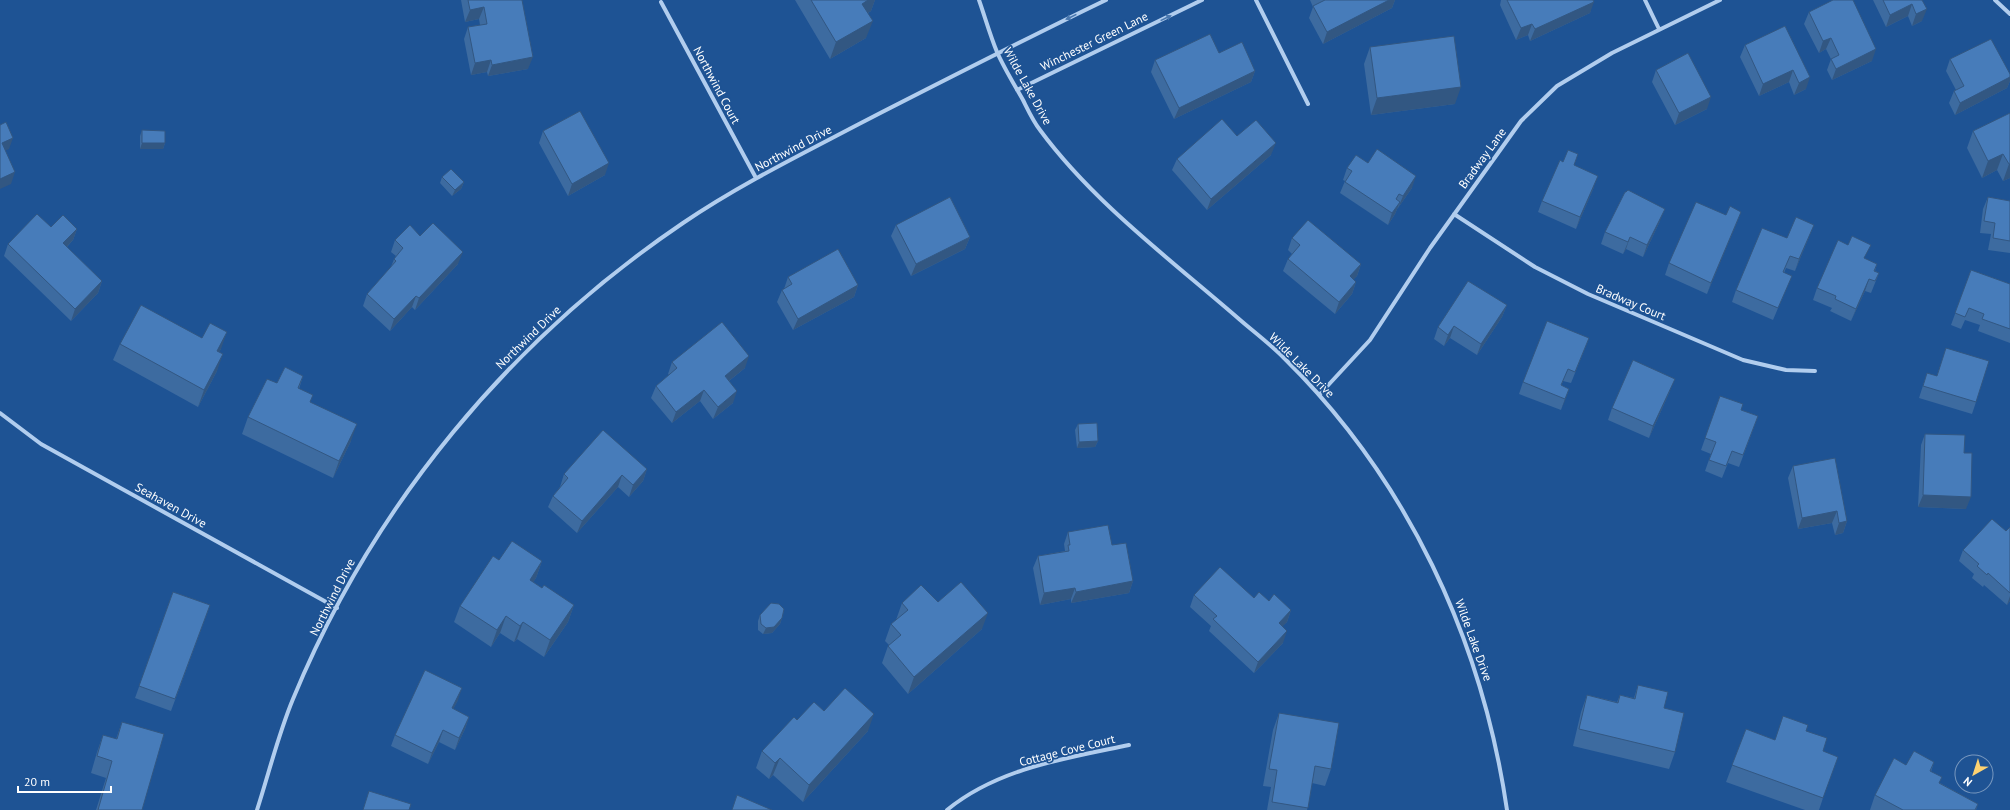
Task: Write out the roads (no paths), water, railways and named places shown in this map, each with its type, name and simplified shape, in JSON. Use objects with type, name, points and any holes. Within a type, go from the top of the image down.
[{"type":"street","name":"Wilde Lake Drive","points":[[978,0],[997,52],[1038,129],[1066,162],[1111,208],[1282,356],[1320,394],[1377,470],[1404,513],[1428,557],[1458,620],[1474,664],[1490,720],[1501,770],[1506,810]]},
{"type":"street","points":[[997,52],[1106,0]]},
{"type":"street","name":"Winchester Green Lane","points":[[1017,90],[1202,0]]},
{"type":"street","points":[[1256,0],[1308,104]]},
{"type":"street","points":[[1645,0],[1659,29]]},
{"type":"street","name":"Bradway Lane","points":[[1320,394],[1370,340],[1454,214],[1521,121],[1557,86],[1612,53],[1720,0]]},
{"type":"street","points":[[1995,0],[2010,14]]},
{"type":"street","name":"Northwind Court","points":[[661,2],[756,178]]},
{"type":"street","name":"Northwind Drive","points":[[257,810],[291,703],[307,667],[363,558],[442,445],[519,357],[604,281],[684,223],[756,178],[997,52]]},
{"type":"street","name":"Bradway Court","points":[[1454,214],[1535,267],[1588,294],[1743,360],[1786,370],[1815,371]]},
{"type":"street","name":"Seahaven Drive","points":[[0,413],[41,444],[337,608]]},
{"type":"street","name":"Cottage Cove Court","points":[[947,810],[960,800],[1014,773],[1058,760],[1130,746]]}]
